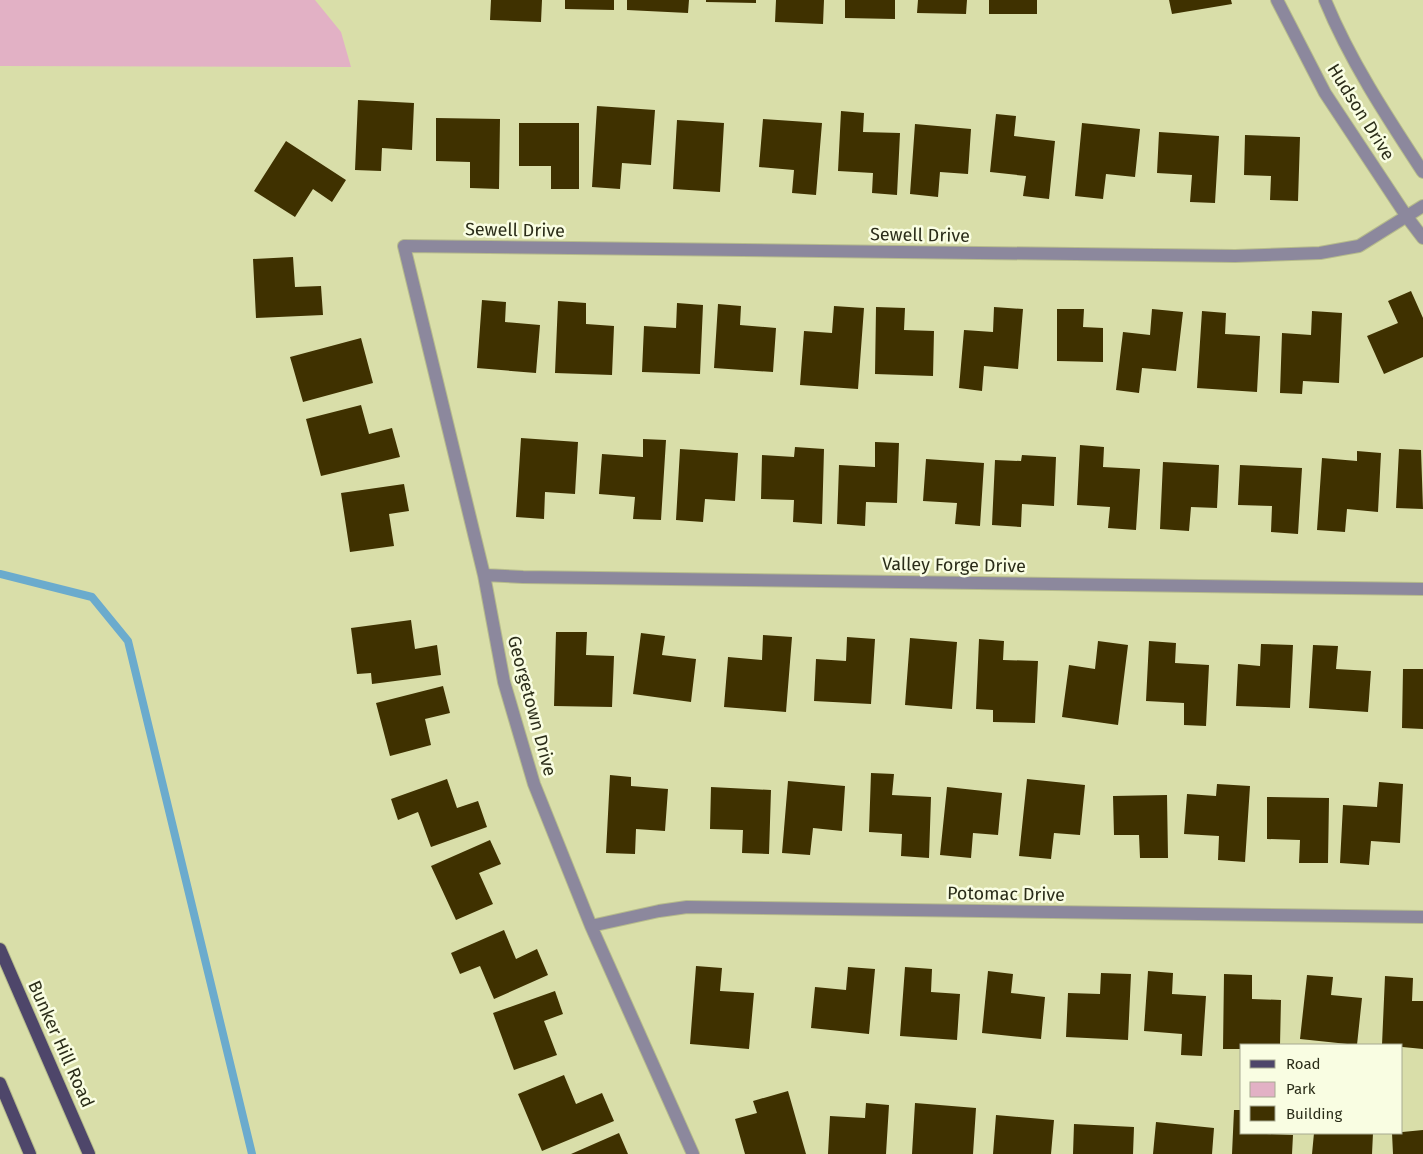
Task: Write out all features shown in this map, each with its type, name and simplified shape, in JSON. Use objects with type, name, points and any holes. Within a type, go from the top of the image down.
[{"type":"main road","name":"Bunker Hill Road","points":[[0,949],[90,1154]]},
{"type":"main road","points":[[0,1083],[30,1154]]},
{"type":"street","name":"Hudson Drive","points":[[1278,0],[1325,93],[1423,238]]},
{"type":"street","name":"Hudson Drive","points":[[1325,0],[1336,27],[1378,104],[1423,172]]},
{"type":"street","name":"Sewell Drive","points":[[404,246],[1235,256],[1320,253],[1358,246],[1423,206]]},
{"type":"street","name":"Georgetown Drive","points":[[404,246],[484,575],[504,682],[534,784],[591,926],[692,1154]]},
{"type":"street","name":"Valley Forge Drive","points":[[484,575],[1423,589]]},
{"type":"street","name":"Potomac Drive","points":[[591,926],[659,911],[687,907],[1423,917]]},
{"type":"green space","points":[[0,0],[315,0],[341,32],[351,67],[0,66]]},
{"type":"building","points":[[491,0],[542,0],[541,22],[490,20]]},
{"type":"building","points":[[565,0],[614,0],[614,10],[565,9]]},
{"type":"building","points":[[627,0],[689,0],[688,13],[627,10]]},
{"type":"building","points":[[706,0],[756,0],[756,3],[706,2]]},
{"type":"building","points":[[776,0],[824,0],[823,24],[775,22]]},
{"type":"building","points":[[845,0],[895,0],[895,19],[845,18]]},
{"type":"building","points":[[918,0],[967,0],[966,14],[917,13]]},
{"type":"building","points":[[989,0],[1037,0],[1037,14],[989,14]]},
{"type":"building","points":[[1169,0],[1231,0],[1232,4],[1172,14]]},
{"type":"building","points":[[358,100],[414,103],[412,150],[382,148],[381,171],[355,170]]},
{"type":"building","points":[[597,106],[655,110],[651,165],[622,163],[620,189],[592,187]]},
{"type":"building","points":[[841,111],[864,113],[863,132],[900,133],[897,195],[872,193],[873,173],[838,171]]},
{"type":"building","points":[[996,114],[1016,116],[1014,136],[1055,141],[1049,199],[1023,196],[1026,176],[990,172]]},
{"type":"building","points":[[436,118],[500,119],[499,189],[470,188],[470,162],[436,161]]},
{"type":"building","points":[[763,119],[822,123],[816,195],[792,193],[794,170],[759,167]]},
{"type":"building","points":[[677,120],[724,123],[720,192],[673,189]]},
{"type":"building","points":[[519,123],[579,123],[579,189],[551,189],[551,166],[519,166]]},
{"type":"building","points":[[1082,123],[1140,129],[1135,177],[1106,174],[1103,199],[1075,196]]},
{"type":"building","points":[[915,124],[971,129],[968,174],[940,172],[938,197],[910,194]]},
{"type":"building","points":[[1159,132],[1219,136],[1215,203],[1190,202],[1192,175],[1157,173]]},
{"type":"building","points":[[1245,135],[1300,137],[1298,201],[1270,200],[1271,176],[1244,175]]},
{"type":"building","points":[[286,141],[346,180],[332,202],[313,189],[295,217],[254,191]]},
{"type":"building","points":[[293,257],[295,287],[321,286],[323,315],[256,318],[253,259]]},
{"type":"building","points":[[1411,291],[1423,318],[1423,357],[1384,374],[1367,336],[1398,323],[1388,301]]},
{"type":"building","points":[[482,300],[506,302],[505,322],[540,325],[536,373],[477,368]]},
{"type":"building","points":[[558,301],[586,303],[586,324],[614,326],[612,375],[555,373]]},
{"type":"building","points":[[677,303],[703,305],[700,374],[642,372],[644,326],[676,328]]},
{"type":"building","points":[[718,304],[741,306],[740,325],[776,328],[773,372],[714,368]]},
{"type":"building","points":[[834,306],[864,308],[858,389],[800,385],[804,331],[832,333]]},
{"type":"building","points":[[876,307],[905,308],[904,330],[934,331],[933,376],[875,374]]},
{"type":"building","points":[[994,307],[1023,309],[1018,369],[984,366],[982,391],[959,388],[964,330],[993,332]]},
{"type":"building","points":[[1057,309],[1084,309],[1083,327],[1103,328],[1103,362],[1057,361]]},
{"type":"building","points":[[1152,309],[1183,312],[1176,371],[1142,368],[1139,393],[1116,390],[1123,332],[1150,335]]},
{"type":"building","points":[[1202,311],[1226,313],[1225,334],[1260,336],[1257,392],[1197,388]]},
{"type":"building","points":[[1312,311],[1342,313],[1339,383],[1303,381],[1302,394],[1280,393],[1282,333],[1311,335]]},
{"type":"building","points":[[361,338],[373,383],[303,402],[290,357]]},
{"type":"building","points":[[361,405],[369,434],[392,428],[400,457],[321,476],[306,419]]},
{"type":"building","points":[[521,438],[578,442],[575,494],[545,492],[544,519],[516,517]]},
{"type":"building","points":[[643,439],[666,440],[661,520],[633,519],[635,497],[599,494],[602,454],[643,457]]},
{"type":"building","points":[[875,442],[899,443],[897,503],[866,502],[865,526],[837,524],[839,465],[875,467]]},
{"type":"building","points":[[1080,445],[1104,447],[1103,467],[1140,469],[1136,530],[1108,528],[1110,507],[1077,505]]},
{"type":"building","points":[[795,447],[824,449],[822,524],[793,522],[794,500],[761,499],[762,455],[794,457]]},
{"type":"building","points":[[680,449],[738,453],[735,501],[705,499],[703,522],[676,520]]},
{"type":"building","points":[[1399,449],[1421,450],[1423,509],[1396,508]]},
{"type":"building","points":[[1357,451],[1381,453],[1378,512],[1347,509],[1345,532],[1317,530],[1322,458],[1357,461]]},
{"type":"building","points":[[1022,455],[1056,457],[1054,506],[1022,504],[1021,527],[992,525],[995,460],[1021,461]]},
{"type":"building","points":[[926,459],[984,463],[980,526],[955,524],[957,503],[923,501]]},
{"type":"building","points":[[1163,462],[1219,465],[1217,508],[1191,507],[1189,531],[1160,529]]},
{"type":"building","points":[[1240,465],[1302,468],[1298,534],[1271,532],[1272,506],[1238,505]]},
{"type":"building","points":[[404,484],[409,511],[389,514],[394,546],[350,552],[341,493]]},
{"type":"building","points":[[411,620],[415,649],[437,645],[441,675],[372,684],[371,673],[357,674],[351,628]]},
{"type":"building","points":[[556,632],[587,632],[586,655],[614,656],[612,707],[554,706]]},
{"type":"building","points":[[641,633],[665,636],[662,655],[696,659],[691,702],[633,694]]},
{"type":"building","points":[[763,635],[792,637],[786,712],[724,707],[728,657],[762,660]]},
{"type":"building","points":[[847,637],[875,639],[871,704],[814,701],[816,659],[846,661]]},
{"type":"building","points":[[910,638],[957,642],[952,709],[905,705]]},
{"type":"building","points":[[979,639],[1004,641],[1003,660],[1038,661],[1035,723],[993,722],[993,710],[976,709]]},
{"type":"building","points":[[1098,641],[1128,645],[1118,725],[1062,717],[1069,665],[1095,669]]},
{"type":"building","points":[[1149,641],[1176,643],[1175,663],[1209,665],[1206,726],[1184,725],[1184,703],[1146,701]]},
{"type":"building","points":[[1261,644],[1293,645],[1290,708],[1236,706],[1238,664],[1260,666]]},
{"type":"building","points":[[1313,645],[1338,646],[1336,669],[1371,671],[1368,712],[1309,708]]},
{"type":"building","points":[[1403,669],[1423,669],[1423,729],[1402,728]]},
{"type":"building","points":[[443,686],[450,713],[425,719],[431,745],[390,756],[376,703]]},
{"type":"building","points":[[871,773],[894,774],[892,795],[931,797],[929,858],[901,856],[902,834],[869,832]]},
{"type":"building","points":[[610,775],[631,777],[631,786],[668,789],[665,831],[636,829],[635,854],[606,853]]},
{"type":"building","points":[[447,779],[457,808],[478,801],[487,827],[431,847],[418,812],[398,820],[391,799]]},
{"type":"building","points":[[1027,779],[1085,785],[1080,835],[1054,833],[1051,859],[1019,856]]},
{"type":"building","points":[[788,781],[845,786],[842,831],[813,828],[810,855],[782,853]]},
{"type":"building","points":[[1379,782],[1403,784],[1400,843],[1371,841],[1369,865],[1340,863],[1343,805],[1377,807]]},
{"type":"building","points":[[1217,784],[1250,786],[1245,862],[1218,860],[1219,836],[1184,834],[1187,794],[1216,796]]},
{"type":"building","points":[[711,787],[771,790],[769,854],[742,853],[743,830],[710,829]]},
{"type":"building","points":[[947,787],[1002,793],[998,835],[973,833],[971,858],[940,855]]},
{"type":"building","points":[[1167,795],[1168,858],[1140,858],[1139,835],[1114,835],[1113,796]]},
{"type":"building","points":[[1267,797],[1329,798],[1328,863],[1299,863],[1300,840],[1267,839]]},
{"type":"building","points":[[490,840],[501,864],[479,873],[493,904],[456,920],[431,866]]},
{"type":"building","points":[[504,930],[516,959],[537,949],[548,975],[494,999],[480,966],[460,974],[451,953]]},
{"type":"building","points":[[696,966],[722,968],[720,991],[754,993],[749,1049],[690,1044]]},
{"type":"building","points":[[848,967],[875,969],[869,1034],[811,1028],[815,987],[846,990]]},
{"type":"building","points":[[905,967],[932,969],[931,992],[960,994],[957,1040],[900,1036]]},
{"type":"building","points":[[988,971],[1013,974],[1011,993],[1045,997],[1041,1039],[982,1033]]},
{"type":"building","points":[[1148,971],[1173,973],[1172,994],[1206,996],[1202,1056],[1181,1055],[1182,1034],[1144,1031]]},
{"type":"building","points":[[1101,973],[1131,974],[1128,1040],[1066,1037],[1068,993],[1100,994]]},
{"type":"building","points":[[1224,974],[1252,975],[1252,999],[1281,1000],[1280,1044],[1240,1044],[1240,1049],[1223,1049]]},
{"type":"building","points":[[1307,975],[1333,977],[1331,995],[1362,998],[1357,1044],[1300,1039]]},
{"type":"building","points":[[1385,976],[1413,978],[1412,1001],[1423,1001],[1423,1049],[1403,1047],[1403,1044],[1382,1044]]},
{"type":"building","points":[[555,991],[563,1014],[544,1021],[557,1055],[514,1070],[493,1013]]},
{"type":"building","points":[[564,1075],[576,1104],[602,1093],[614,1121],[542,1151],[518,1094]]},
{"type":"building","points":[[788,1091],[806,1154],[745,1154],[735,1119],[757,1113],[753,1101]]},
{"type":"building","points":[[866,1103],[889,1105],[886,1154],[828,1154],[830,1116],[865,1118]]},
{"type":"building","points":[[915,1103],[976,1108],[973,1154],[912,1154]]},
{"type":"building","points":[[1234,1110],[1240,1110],[1240,1134],[1293,1135],[1292,1154],[1232,1154]]},
{"type":"building","points":[[996,1115],[1054,1120],[1051,1154],[993,1154]]},
{"type":"building","points":[[1156,1122],[1214,1128],[1212,1154],[1153,1154]]},
{"type":"building","points":[[1074,1124],[1134,1127],[1133,1154],[1073,1154]]},
{"type":"building","points":[[1423,1130],[1423,1154],[1393,1154],[1392,1134],[1403,1134],[1403,1132]]},
{"type":"building","points":[[619,1133],[628,1154],[571,1154]]},
{"type":"building","points":[[1314,1134],[1373,1134],[1372,1154],[1312,1154]]},
{"type":"waterway","points":[[0,574],[92,597],[128,641],[252,1154]]}]
